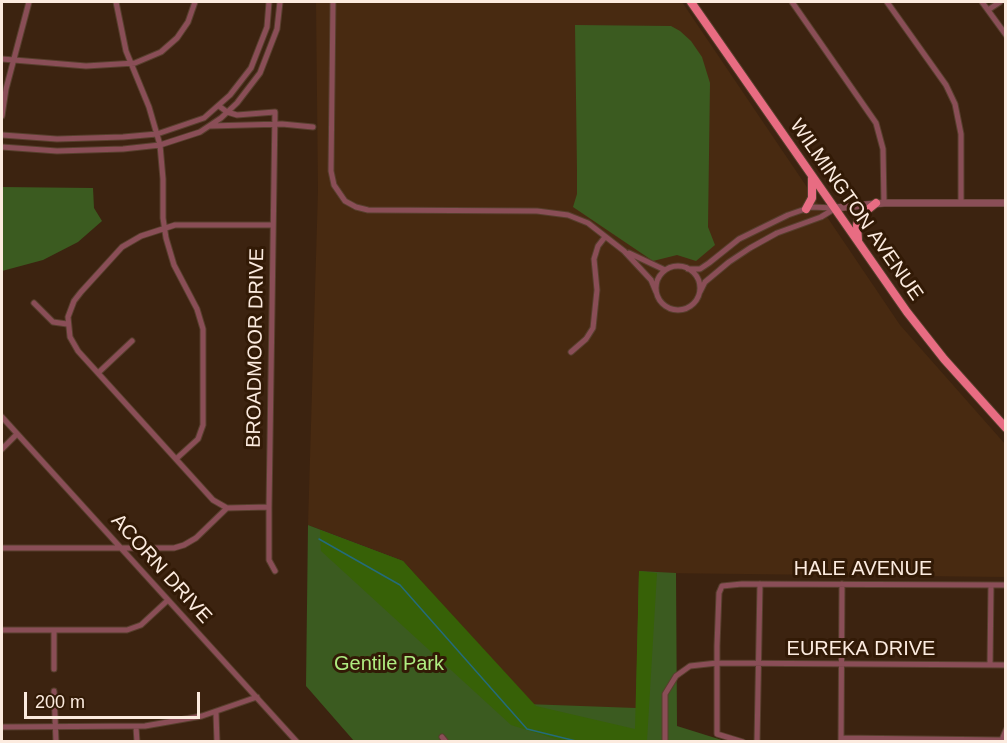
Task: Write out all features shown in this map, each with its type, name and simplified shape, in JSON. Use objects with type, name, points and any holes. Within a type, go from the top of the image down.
[{"type":"main road","name":"WILMINGTON AVENUE","points":[[691,2],[928,339],[1005,428]]},
{"type":"main road","points":[[806,209],[812,198],[811,175]]},
{"type":"main road","points":[[858,241],[859,217],[880,203]]},
{"type":"street","points":[[2,116],[13,60],[29,2]]},
{"type":"street","points":[[116,2],[121,36],[160,145],[164,227],[174,265],[198,309],[204,338],[203,425],[198,439],[176,459]]},
{"type":"street","points":[[2,59],[86,66],[130,64],[152,57],[170,45],[183,31],[195,2]]},
{"type":"street","points":[[2,135],[88,139],[157,134],[204,118],[239,85],[256,57],[267,27],[269,2]]},
{"type":"street","points":[[2,147],[88,152],[160,145],[200,132],[227,112],[247,92],[266,62],[277,29],[280,2]]},
{"type":"street","points":[[333,2],[332,171],[334,185],[345,201],[356,207],[368,210],[550,212],[579,219],[598,230],[624,251],[651,280],[662,303],[668,308],[679,310],[693,304],[705,282],[750,248],[777,233],[821,217],[835,208]]},
{"type":"street","points":[[792,2],[876,123],[883,149],[880,203]]},
{"type":"street","points":[[887,2],[946,85],[955,104],[961,134],[961,203]]},
{"type":"street","points":[[982,2],[1005,35]]},
{"type":"street","points":[[988,10],[1000,2]]},
{"type":"street","points":[[219,106],[237,115],[275,112],[274,124]]},
{"type":"street","points":[[210,126],[274,124],[313,127]]},
{"type":"street","name":"BROADMOOR DRIVE","points":[[274,124],[269,560],[275,572]]},
{"type":"street","points":[[656,292],[659,277],[665,270],[680,266],[688,269],[700,268],[739,239],[765,225],[811,207],[835,208],[880,203],[1005,203]]},
{"type":"street","points":[[269,507],[227,508],[213,501],[73,344],[68,324],[74,302],[113,256],[130,241],[164,227],[175,225],[272,225]]},
{"type":"street","points":[[571,352],[586,339],[593,328],[597,290],[594,259],[598,246],[605,237]]},
{"type":"street","points":[[624,251],[665,270]]},
{"type":"street","points":[[688,269],[698,280],[700,292]]},
{"type":"street","points":[[34,303],[53,322],[68,324]]},
{"type":"street","points":[[98,373],[132,342]]},
{"type":"street","name":"ACORN DRIVE","points":[[2,417],[297,741]]},
{"type":"street","points":[[2,449],[17,434]]},
{"type":"street","points":[[2,548],[166,549],[184,545],[196,538],[227,508]]},
{"type":"street","points":[[757,741],[760,584]]},
{"type":"street","name":"HALE AVENUE","points":[[717,663],[719,593],[722,586],[760,584],[1005,585]]},
{"type":"street","points":[[842,584],[841,740],[1001,741],[1005,730]]},
{"type":"street","points":[[990,665],[991,585]]},
{"type":"street","points":[[2,630],[134,628],[145,622],[168,600]]},
{"type":"street","points":[[54,630],[54,669]]},
{"type":"street","points":[[717,663],[717,734],[743,741]]},
{"type":"street","name":"EUREKA DRIVE","points":[[665,741],[665,694],[676,676],[690,666],[717,663],[1005,665]]},
{"type":"street","points":[[54,691],[56,741]]},
{"type":"street","points":[[2,727],[136,727],[216,713],[257,698]]},
{"type":"street","points":[[216,713],[217,741]]},
{"type":"street","points":[[136,727],[137,741]]},
{"type":"shaded area","points":[[316,2],[682,2],[900,325],[1005,444],[1005,577],[657,573],[635,729],[536,707],[403,561],[308,525],[318,191]]},
{"type":"green space","points":[[575,25],[671,26],[691,41],[702,57],[710,83],[708,227],[715,245],[696,261],[677,255],[653,261],[573,207],[577,194]]},
{"type":"green space","points":[[2,187],[93,188],[94,208],[102,221],[78,242],[43,260],[2,271]]},
{"type":"green space","name":"Gentile Park","points":[[308,525],[403,561],[526,704],[636,708],[639,571],[676,573],[677,726],[725,741],[354,741],[306,686]]},
{"type":"green space","points":[[320,530],[403,561],[536,706],[635,729],[639,571],[657,573],[647,741],[562,741],[511,725],[321,551]]},
{"type":"waterway","points":[[319,539],[400,585],[527,729],[580,742]]}]
